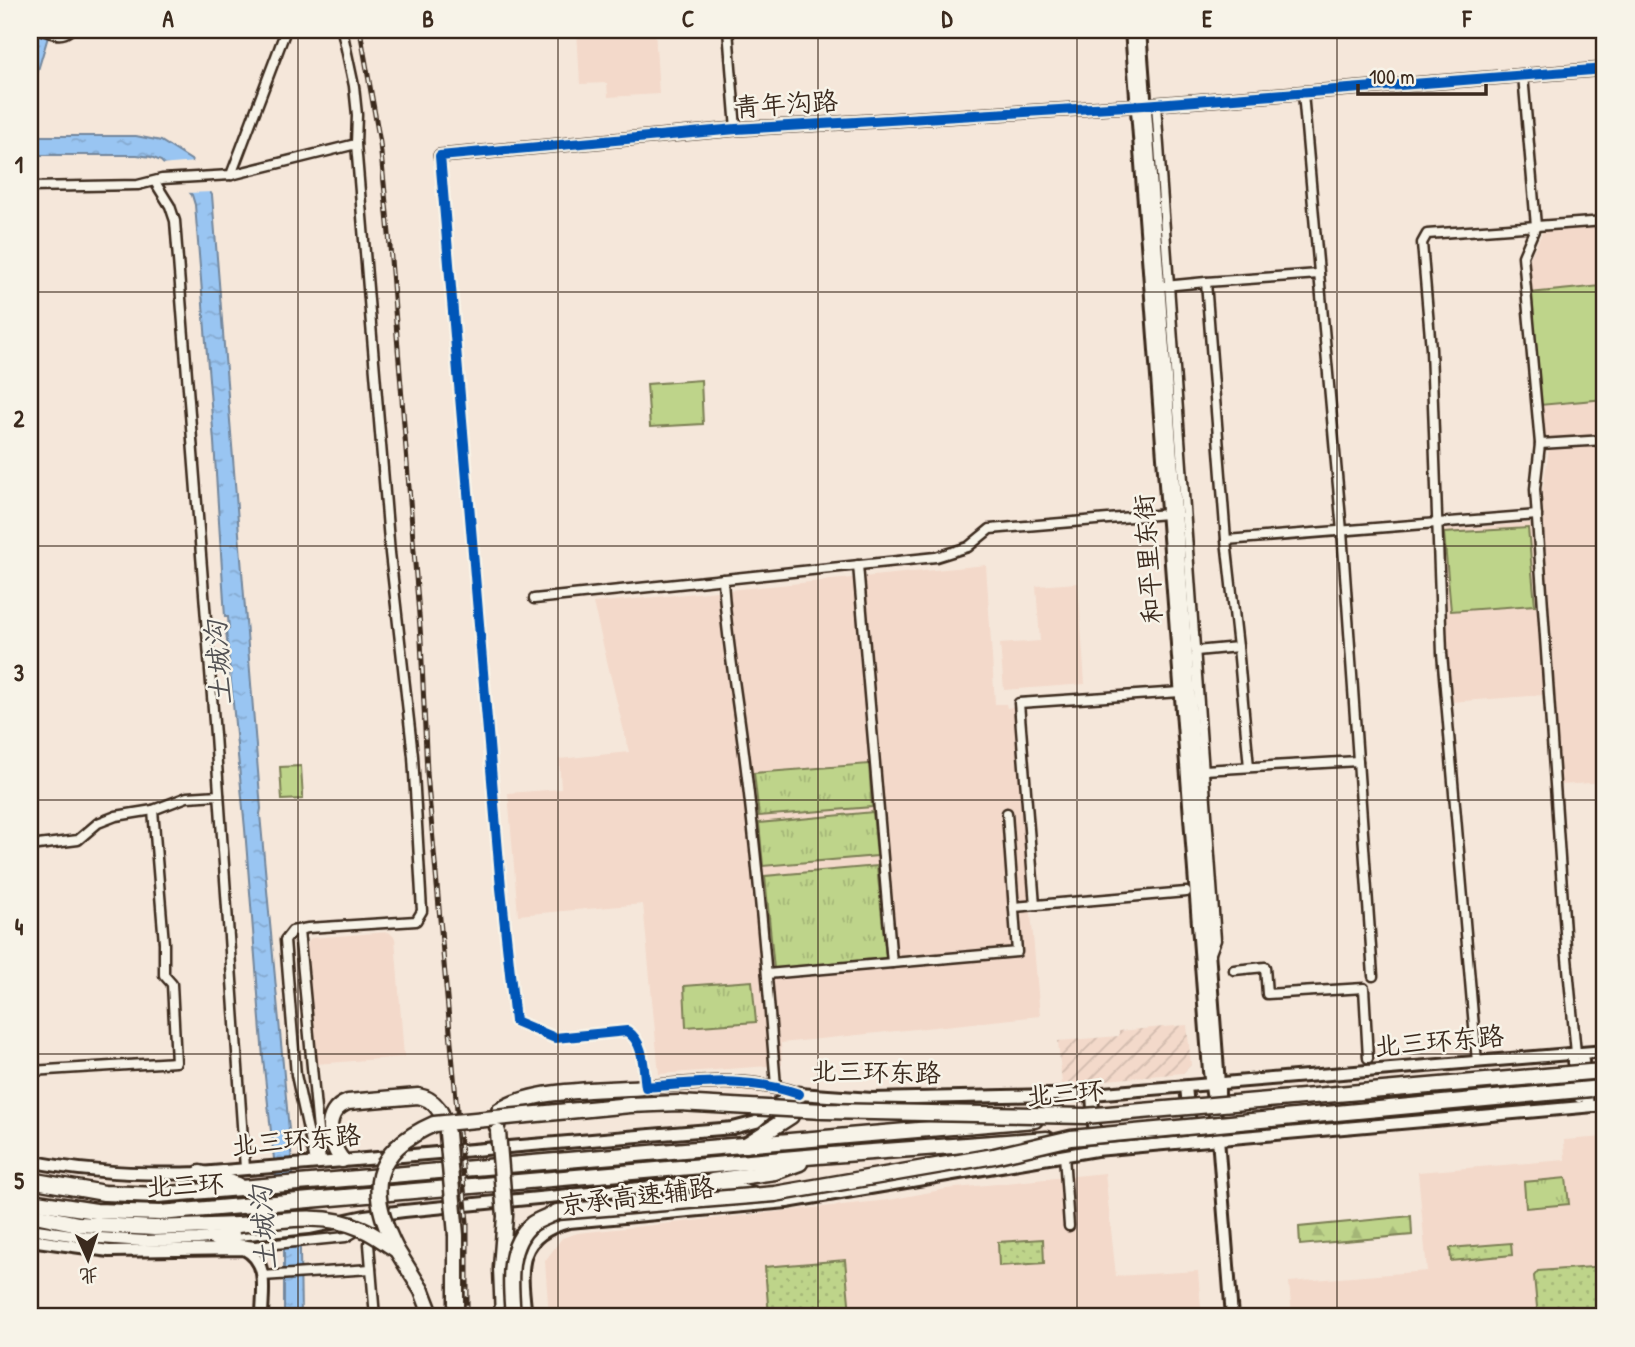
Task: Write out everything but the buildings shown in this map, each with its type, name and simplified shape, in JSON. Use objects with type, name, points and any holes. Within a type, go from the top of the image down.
[{"type":"highway","name":"北三环","points":[[30,1180],[58,1187],[118,1194],[159,1195],[1605,1071]]},
{"type":"highway","points":[[503,1317],[501,1268],[505,1216],[498,1132],[499,1111],[512,1102],[542,1096],[646,1087]]},
{"type":"highway","name":"北三环","points":[[30,1201],[96,1211],[160,1213],[818,1156],[1071,1138],[1605,1088]]},
{"type":"highway","points":[[745,1146],[791,1116],[799,1094]]},
{"type":"highway","points":[[342,1160],[335,1151],[330,1130],[331,1115],[337,1106],[348,1102],[418,1096],[427,1098],[440,1112],[447,1133],[456,1235],[456,1317]]},
{"type":"highway","points":[[432,1317],[422,1291],[384,1226],[378,1205],[379,1181],[396,1147],[411,1134],[435,1124],[630,1105],[679,1103],[823,1111],[1085,1116]]},
{"type":"highway","points":[[513,1317],[512,1258],[516,1247],[533,1223],[557,1212],[775,1194],[993,1156],[1071,1138]]},
{"type":"highway","points":[[712,1181],[775,1172],[818,1156]]},
{"type":"highway","points":[[200,1173],[242,1187]]},
{"type":"highway","points":[[30,1214],[78,1224],[154,1228],[311,1218],[344,1222],[363,1229],[396,1250]]},
{"type":"street","points":[[42,30],[58,35],[70,30]]},
{"type":"street","points":[[231,175],[286,30]]},
{"type":"street","points":[[314,1162],[296,1075],[285,940],[292,931],[416,921],[422,911],[413,756],[390,552],[356,144],[355,96],[342,30]]},
{"type":"street","points":[[728,30],[736,130]]},
{"type":"street","name":"和平里东街","points":[[1131,30],[1165,286],[1209,955],[1215,1085]]},
{"type":"street","name":"和平里东街","points":[[1140,30],[1140,105],[1167,514],[1215,1085]]},
{"type":"street","name":"青年沟路","points":[[440,156],[736,130],[1156,104],[1605,69]]},
{"type":"street","points":[[1523,75],[1536,226],[1523,256],[1540,444],[1535,489],[1566,947],[1584,1107]]},
{"type":"street","points":[[1303,93],[1342,531],[1373,976]]},
{"type":"street","points":[[1156,104],[1165,286],[1196,651],[1216,940],[1209,955]]},
{"type":"street","points":[[30,187],[138,185],[211,175],[231,175],[356,144]]},
{"type":"street","points":[[440,156],[501,888],[515,1021],[555,1038],[627,1031],[634,1035],[640,1046],[646,1087],[730,1080],[776,1086],[799,1094]]},
{"type":"street","points":[[158,181],[175,221],[249,1168]]},
{"type":"street","points":[[1477,1062],[1443,653],[1431,349],[1422,243],[1427,234],[1605,221]]},
{"type":"street","points":[[1165,286],[1319,274]]},
{"type":"street","points":[[1206,282],[1226,540],[1249,768]]},
{"type":"street","points":[[1540,444],[1605,440]]},
{"type":"street","points":[[534,599],[936,557],[968,547],[990,529],[1167,514]]},
{"type":"street","points":[[1226,540],[1537,515]]},
{"type":"street","points":[[858,565],[892,963]]},
{"type":"street","points":[[723,579],[725,628],[744,752],[778,1102]]},
{"type":"street","points":[[1196,651],[1238,647]]},
{"type":"street","points":[[1035,905],[1019,703],[1180,692]]},
{"type":"street","points":[[1204,770],[1358,761]]},
{"type":"street","points":[[30,846],[78,840],[98,823],[116,816],[153,810],[187,797],[219,795]]},
{"type":"street","points":[[31,1071],[176,1062],[172,984],[164,975],[164,943],[153,810]]},
{"type":"street","points":[[767,975],[1017,951],[1007,814]]},
{"type":"street","points":[[1014,907],[1186,892]]},
{"type":"street","points":[[299,930],[314,1162]]},
{"type":"street","points":[[1234,970],[1265,967],[1267,994],[1364,988],[1368,1058]]},
{"type":"street","name":"北三环东路","points":[[30,1161],[78,1170],[144,1175],[200,1173],[733,1128],[756,1122],[778,1102],[799,1094],[872,1100],[1092,1094],[1605,1051]]},
{"type":"street","points":[[30,1057],[30,1095]]},
{"type":"street","points":[[1215,1085],[1232,1317]]},
{"type":"street","points":[[1186,1087],[1192,1141]]},
{"type":"street","points":[[1092,1094],[1096,1150]]},
{"type":"street","points":[[30,1228],[85,1237],[144,1241],[198,1239],[309,1228],[404,1211],[712,1181],[787,1202],[1096,1150],[1605,1105]]},
{"type":"street","points":[[1064,1155],[1069,1226]]},
{"type":"street","name":"京承高速辅路","points":[[526,1317],[522,1281],[527,1248],[545,1231],[557,1225],[590,1219],[787,1202]]},
{"type":"street","points":[[198,1239],[255,1246],[345,1237],[376,1220],[404,1211]]},
{"type":"street","points":[[375,1317],[369,1244],[376,1220]]},
{"type":"street","points":[[30,1240],[109,1251],[244,1249],[257,1257],[262,1276],[262,1317]]},
{"type":"street","points":[[262,1276],[371,1269]]},
{"type":"shaded area","points":[[577,30],[655,30],[659,94],[608,97],[607,83],[580,84]]},
{"type":"shaded area","points":[[1605,227],[1605,434],[1543,438],[1528,262],[1543,231]]},
{"type":"shaded area","points":[[1605,445],[1605,782],[1560,785],[1542,493],[1549,449]]},
{"type":"shaded area","points":[[1531,523],[1543,695],[1450,702],[1439,530]]},
{"type":"shaded area","points":[[986,565],[995,704],[1013,707],[1040,1016],[781,1043],[782,1065],[659,1074],[643,904],[518,915],[508,793],[561,789],[559,759],[629,752],[593,603]]},
{"type":"shaded area","points":[[1078,583],[1085,684],[1004,690],[1000,644],[1040,641],[1036,586]]},
{"type":"shaded area","points":[[389,932],[395,938],[404,1057],[316,1064],[307,944],[311,938]]},
{"type":"shaded area","points":[[1187,1025],[1191,1065],[1183,1073],[1062,1084],[1058,1041],[1119,1036],[1119,1031]]},
{"type":"shaded area","points":[[1605,1137],[1605,1317],[1292,1317],[1289,1282],[1427,1271],[1418,1172],[1565,1160],[1564,1140]]},
{"type":"shaded area","points":[[1105,1173],[1116,1276],[1198,1271],[1201,1308],[1106,1317],[549,1317],[545,1261],[562,1238],[578,1233],[889,1200],[946,1189]]},
{"type":"green space","points":[[1601,286],[1605,338],[1605,399],[1540,405],[1530,293]]},
{"type":"green space","points":[[701,380],[703,424],[650,427],[647,384]]},
{"type":"green space","points":[[1528,528],[1535,605],[1451,611],[1444,533]]},
{"type":"green space","points":[[869,764],[872,807],[759,816],[754,773]]},
{"type":"green space","points":[[301,766],[303,799],[282,800],[280,767]]},
{"type":"green space","points":[[873,812],[877,856],[763,866],[759,823]]},
{"type":"green space","points":[[877,866],[886,958],[774,969],[765,876]]},
{"type":"green space","points":[[752,981],[756,1022],[686,1027],[684,986]]},
{"type":"green space","points":[[1566,1178],[1569,1204],[1526,1208],[1524,1182]]},
{"type":"green space","points":[[1411,1216],[1412,1235],[1300,1245],[1299,1227]]},
{"type":"green space","points":[[1043,1239],[1044,1263],[999,1266],[998,1242]]},
{"type":"green space","points":[[1511,1243],[1512,1255],[1451,1261],[1450,1248]]},
{"type":"green space","points":[[845,1260],[850,1313],[769,1317],[765,1267]]},
{"type":"green space","points":[[1605,1266],[1605,1317],[1538,1317],[1534,1276],[1538,1271]]},
{"type":"water","points":[[30,30],[50,30],[30,97]]},
{"type":"water","points":[[30,136],[136,136],[161,141],[191,160],[212,195],[260,814],[300,1250],[301,1317],[284,1317],[284,1251],[263,1058],[226,630],[229,629],[228,617],[225,617],[195,205],[192,195],[161,161],[137,155],[30,155]]},
{"type":"pier","points":[[196,162],[214,192],[185,193],[159,165]]},
{"type":"railway","points":[[360,30],[380,143],[389,234],[421,640],[427,773],[467,1222],[467,1317]]},
{"type":"cycle path","points":[[799,1094],[779,1088],[741,1083],[646,1087],[640,1049],[627,1031],[555,1038],[515,1021],[501,888],[440,156],[736,129],[1144,105],[1605,69]]},
{"type":"water label","name":"土城沟","points":[[218,663]]},
{"type":"water label","name":"土城沟","points":[[263,1228]]}]
